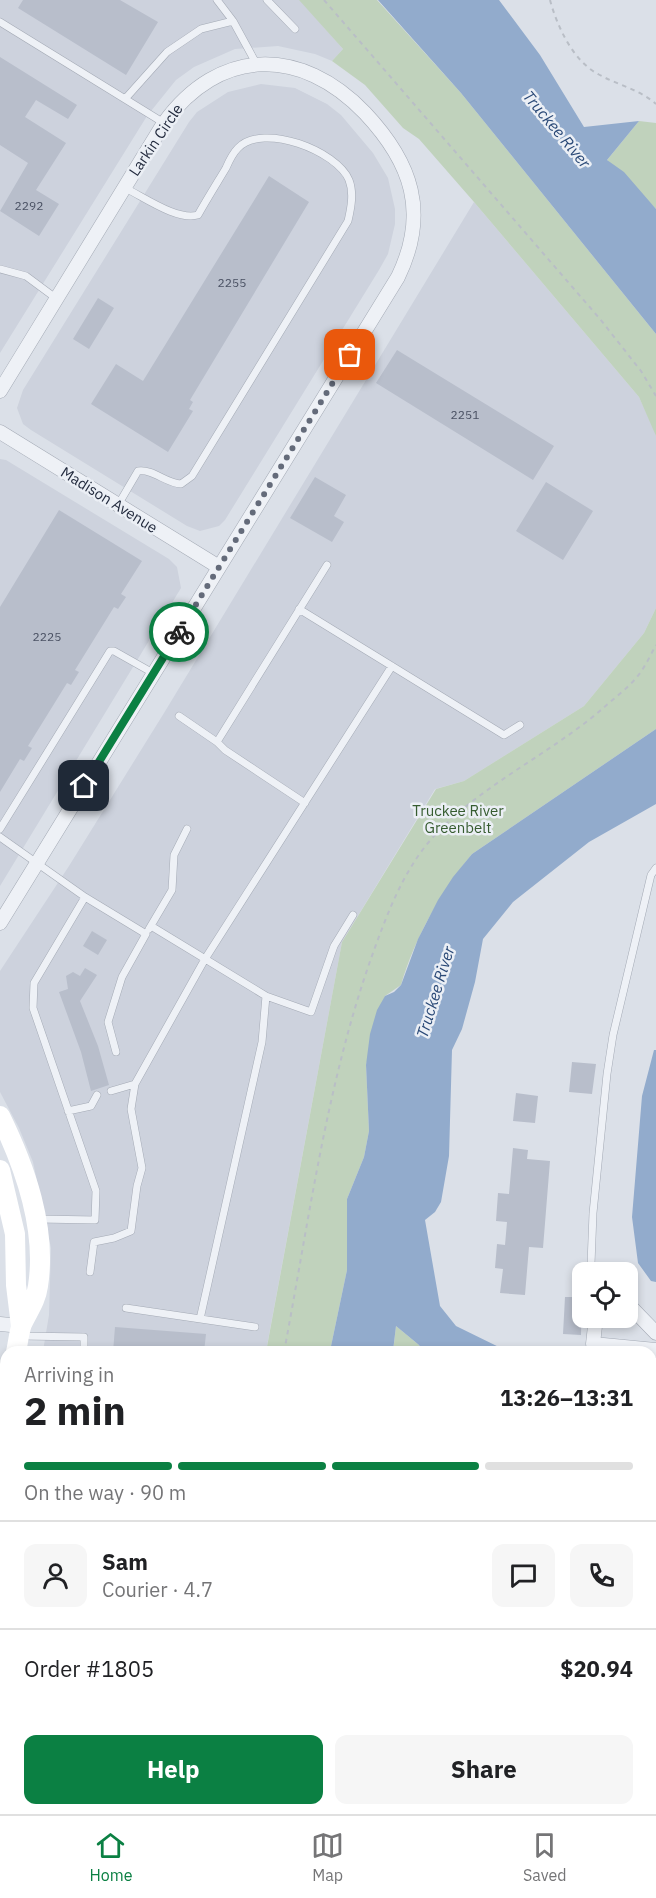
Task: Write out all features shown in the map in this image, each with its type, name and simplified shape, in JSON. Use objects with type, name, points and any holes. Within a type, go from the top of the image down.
[{"type":"main road","points":[[0,1116],[23,1166],[36,1219],[38,1285],[34,1302],[19,1338]]},
{"type":"main road","points":[[0,1170],[15,1234],[19,1338]]},
{"type":"street","name":"Larkin Circle","points":[[0,391],[164,123],[179,104],[204,83],[236,69],[257,65],[297,68],[326,80],[349,95],[394,148],[405,166],[412,188],[415,211],[408,256],[398,277],[0,923]]},
{"type":"street","name":"Madison Avenue","points":[[0,432],[219,567]]},
{"type":"street","points":[[638,1314],[656,1333]]},
{"type":"street","points":[[0,1324],[19,1338]]},
{"type":"street","points":[[595,1328],[593,1344],[614,1346]]},
{"type":"lane","points":[[217,0],[233,21],[257,65]]},
{"type":"lane","points":[[267,0],[295,29]]},
{"type":"lane","points":[[125,99],[167,52],[201,29],[233,21]]},
{"type":"lane","points":[[0,22],[164,123]]},
{"type":"lane","points":[[118,505],[138,471],[147,470],[170,483],[181,484],[192,476],[348,221],[352,201],[350,182],[341,166],[303,143],[270,138],[252,139],[238,147],[198,215],[179,216],[125,188]]},
{"type":"lane","points":[[0,268],[26,276],[57,299]]},
{"type":"lane","points":[[217,742],[327,565]]},
{"type":"lane","points":[[299,609],[504,735],[520,725]]},
{"type":"lane","points":[[0,829],[110,651],[114,651],[153,674]]},
{"type":"lane","points":[[90,1272],[94,1242],[114,1238],[131,1231],[137,1186],[142,1168],[131,1109],[135,1083],[205,959],[392,666]]},
{"type":"lane","points":[[179,716],[225,750],[305,802]]},
{"type":"lane","points":[[116,1052],[108,1022],[122,977],[172,890],[174,855],[187,829]]},
{"type":"lane","points":[[0,837],[85,897],[146,934]]},
{"type":"lane","points":[[591,1262],[593,1214],[606,1074],[651,875],[656,868]]},
{"type":"lane","points":[[36,1219],[95,1220],[96,1191],[33,1008],[34,983],[85,897]]},
{"type":"lane","points":[[151,926],[266,996],[311,1012],[334,946],[353,915]]},
{"type":"lane","points":[[200,1319],[262,1042],[266,996]]},
{"type":"lane","points":[[111,1091],[135,1083]]},
{"type":"lane","points":[[68,1111],[91,1106],[98,1095]]},
{"type":"lane","points":[[126,1308],[255,1327]]},
{"type":"lane","points":[[19,1338],[84,1337],[84,1346]]},
{"type":"path","points":[[324,0],[600,319],[641,371],[656,396]]},
{"type":"path","points":[[550,0],[572,50],[595,73],[646,94],[656,104]]},
{"type":"path","points":[[285,1346],[331,1105],[362,982],[390,906],[422,850],[453,817],[477,797],[576,731],[624,690],[640,673],[656,645]]},
{"type":"shaded area","points":[[0,0],[300,0],[343,49],[332,61],[315,54],[278,46],[235,49],[194,67],[176,80],[147,116],[0,353]]},
{"type":"shaded area","points":[[261,84],[295,88],[327,104],[341,115],[373,153],[388,178],[395,209],[395,224],[388,254],[379,270],[225,520],[219,526],[200,531],[187,526],[31,430],[23,424],[17,408],[23,390],[189,122],[197,112],[228,92]]},
{"type":"shaded area","points":[[474,202],[639,397],[654,429],[656,436],[656,608],[644,633],[584,706],[464,781],[435,789],[342,942],[267,1346],[44,1346],[49,1315],[51,1248],[33,1162],[19,1128],[0,1092],[0,971],[69,866]]},
{"type":"shaded area","points":[[0,459],[6,460],[169,559],[177,567],[181,588],[0,886]]},
{"type":"green space","points":[[299,0],[377,0],[461,93],[656,334],[656,436],[639,397],[474,202],[419,139],[403,128],[365,85],[332,61],[343,49]]},
{"type":"green space","points":[[639,121],[656,123],[656,209],[607,160]]},
{"type":"green space","name":"Truckee River Greenbelt","points":[[656,608],[656,729],[472,854],[450,884],[421,932],[401,985],[385,996],[366,1065],[369,1131],[364,1157],[347,1199],[347,1270],[331,1346],[267,1346],[342,942],[436,789],[464,781],[584,706],[644,633]]},
{"type":"green space","points":[[396,1326],[420,1346],[394,1346]]},
{"type":"water","name":"Truckee River","points":[[378,0],[499,0],[540,55],[584,127],[639,121],[607,160],[624,172],[656,209],[656,334],[461,93]]},
{"type":"water","name":"Truckee River","points":[[656,729],[656,804],[589,842],[513,902],[483,939],[475,982],[462,1029],[452,1050],[449,1156],[441,1202],[435,1212],[425,1220],[440,1306],[456,1326],[497,1346],[420,1346],[396,1326],[394,1346],[331,1346],[347,1270],[347,1199],[364,1157],[369,1131],[366,1065],[370,1034],[377,1010],[385,996],[394,992],[401,985],[418,939],[438,900],[472,854]]},
{"type":"water","points":[[654,1050],[656,1050],[656,1282],[651,1281],[638,1263],[632,1217],[642,1096]]},
{"type":"building","points":[[23,0],[120,0],[158,22],[126,75],[18,8]]},
{"type":"building","points":[[0,57],[77,105],[68,119],[36,100],[25,117],[66,143],[36,190],[59,204],[39,236],[0,211],[28,163],[0,145]]},
{"type":"building","points":[[269,176],[309,202],[190,400],[193,402],[189,409],[193,411],[168,452],[91,404],[116,364],[143,381]]},
{"type":"building","points":[[98,298],[114,308],[89,349],[73,339]]},
{"type":"building","points":[[397,350],[554,446],[533,480],[376,383]]},
{"type":"building","points":[[315,477],[346,495],[334,516],[344,522],[332,542],[290,518]]},
{"type":"building","points":[[546,482],[593,511],[563,560],[516,531]]},
{"type":"building","points":[[59,510],[142,561],[121,594],[126,597],[118,609],[114,607],[75,670],[79,672],[71,685],[67,683],[28,746],[32,748],[24,761],[20,759],[0,792],[0,607]]},
{"type":"building","points":[[92,931],[107,940],[98,955],[83,946]]},
{"type":"building","points":[[85,968],[97,975],[80,1001],[98,1046],[109,1085],[91,1091],[81,1052],[59,992],[68,989],[66,976],[73,972],[80,976]]},
{"type":"building","points":[[572,1062],[596,1064],[592,1094],[569,1092]]},
{"type":"building","points":[[516,1093],[538,1096],[535,1123],[513,1121]]},
{"type":"building","points":[[513,1148],[528,1150],[527,1159],[550,1161],[543,1248],[529,1247],[525,1295],[500,1293],[503,1269],[495,1268],[497,1244],[505,1245],[507,1222],[496,1221],[498,1193],[509,1194]]},
{"type":"building","points":[[565,1297],[572,1297],[572,1328],[581,1328],[581,1335],[563,1334]]},
{"type":"building","points":[[115,1327],[206,1334],[205,1346],[113,1346]]},
{"type":"way so far","points":[[179,632],[350,355]]},
{"type":"route","points":[[84,786],[179,632]]}]
